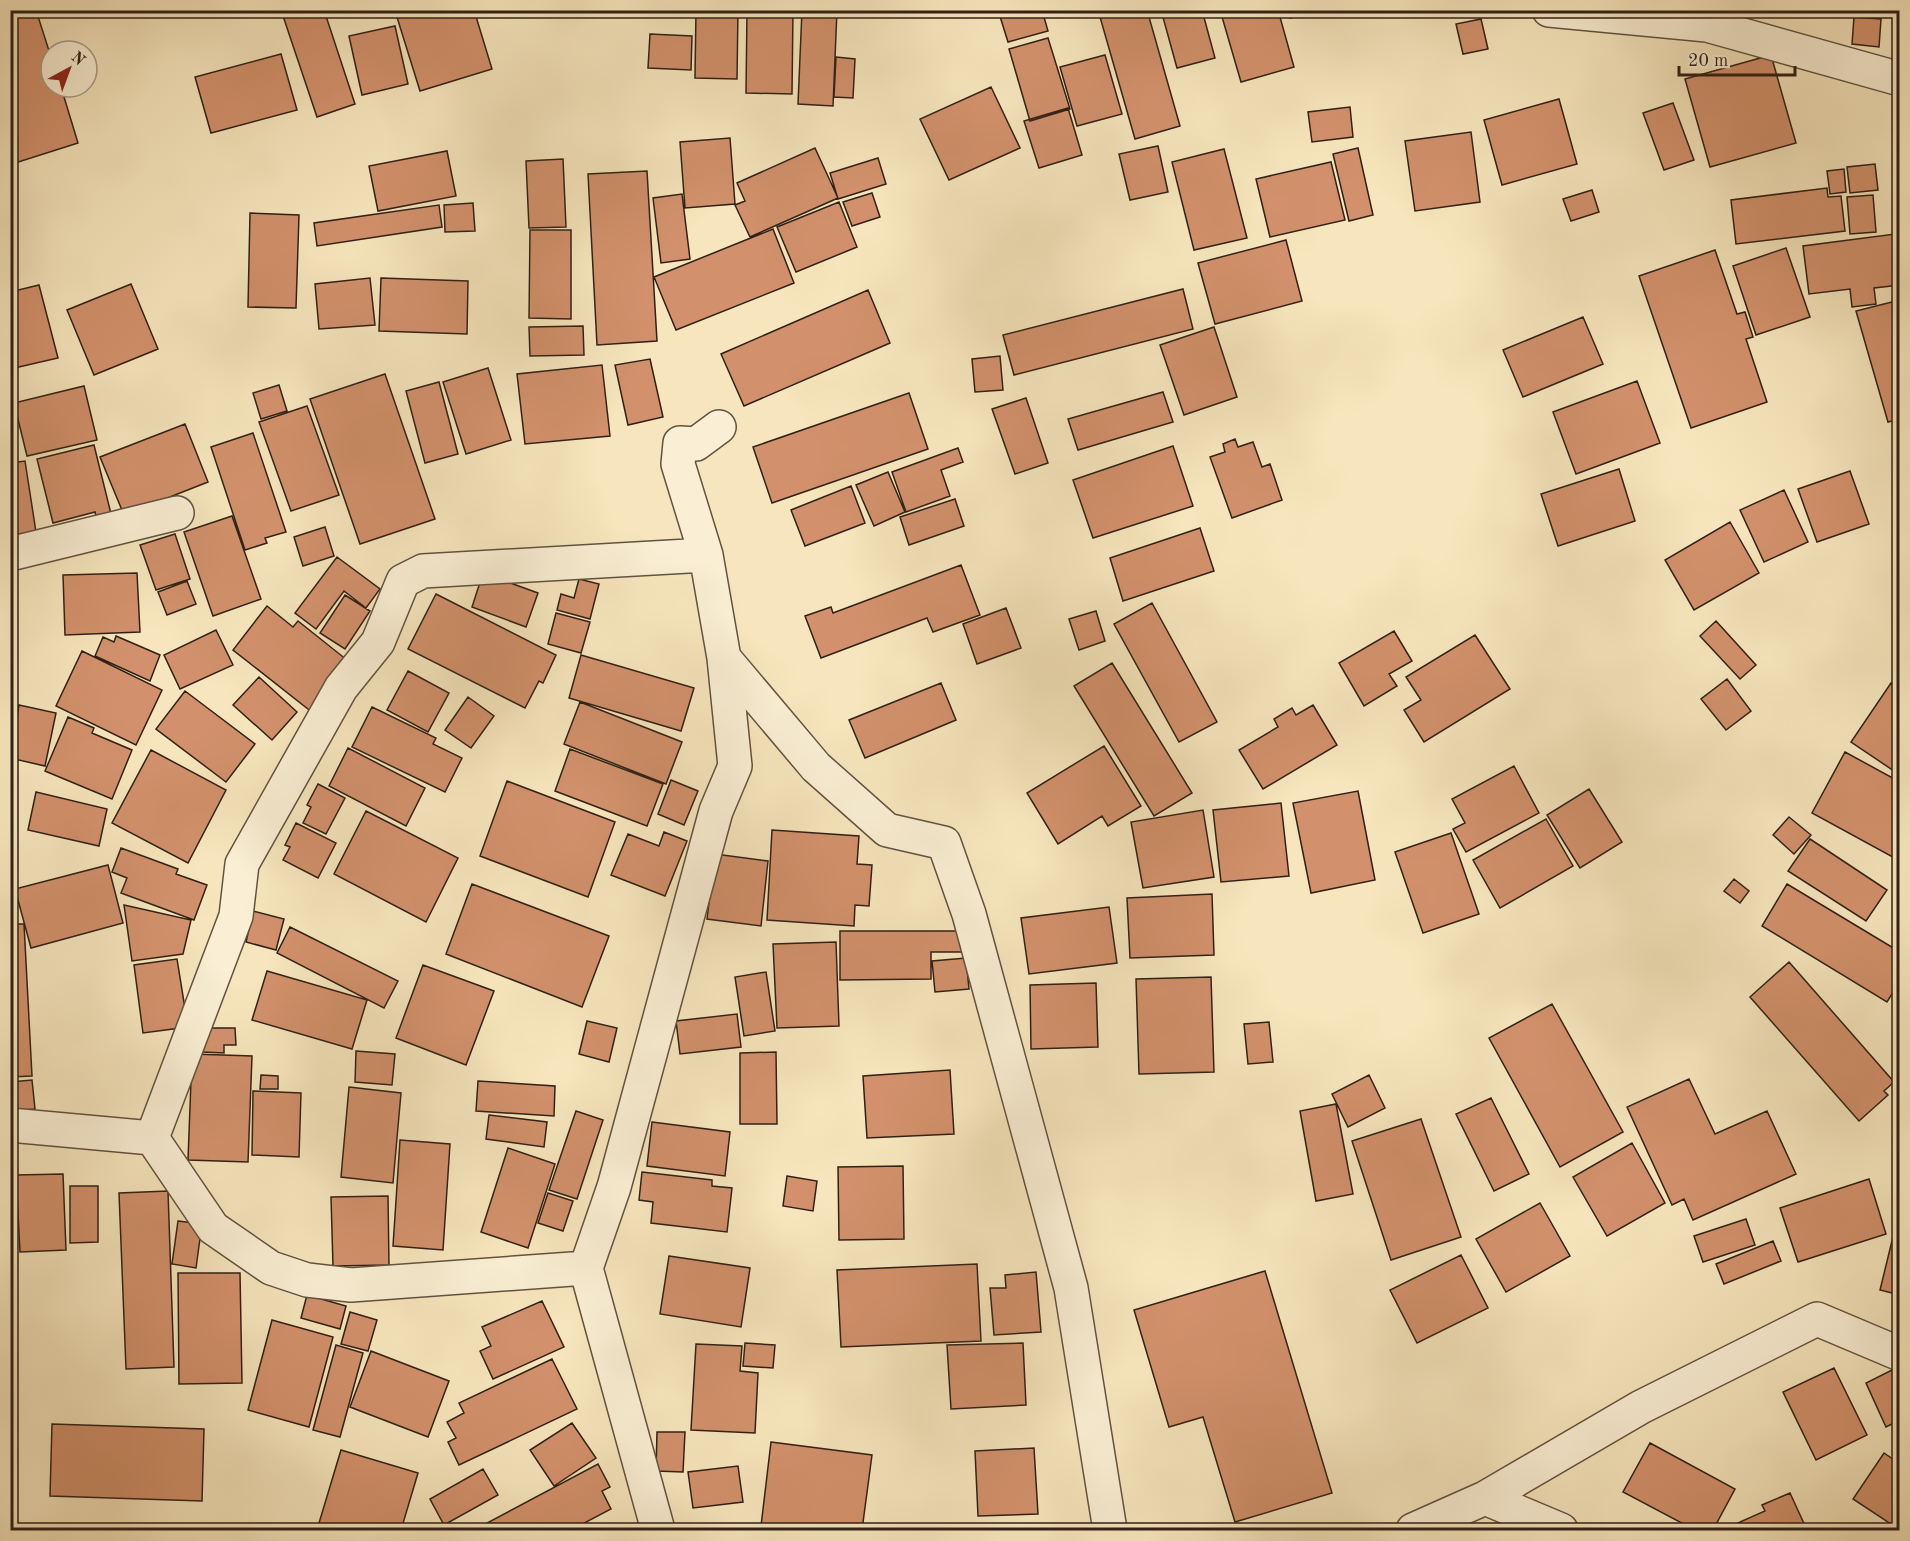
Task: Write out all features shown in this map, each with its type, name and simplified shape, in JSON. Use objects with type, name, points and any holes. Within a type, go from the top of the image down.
[{"type":"street","points":[[1549,10],[1707,25],[1899,79]]},
{"type":"street","points":[[658,1530],[586,1268],[614,1187],[716,812],[735,766],[724,658],[706,555],[678,464],[680,443],[696,444],[719,427]]},
{"type":"street","points":[[10,554],[177,513]]},
{"type":"street","points":[[152,1138],[236,916],[242,864],[341,688],[378,642],[403,581],[423,571],[706,555]]},
{"type":"street","points":[[724,658],[816,767],[887,830],[944,843],[969,914],[1071,1288],[1110,1530]]},
{"type":"street","points":[[10,1125],[152,1138]]},
{"type":"street","points":[[152,1138],[213,1228],[271,1268],[307,1280],[351,1285],[586,1268]]},
{"type":"street","points":[[1413,1530],[1485,1498],[1641,1407],[1817,1319],[1899,1354]]},
{"type":"street","points":[[1485,1498],[1562,1530]]},
{"type":"building","points":[[10,10],[36,10],[45,39],[39,39],[39,99],[65,99],[78,143],[12,164]]},
{"type":"building","points":[[281,10],[324,10],[355,104],[317,117]]},
{"type":"building","points":[[408,10],[474,10],[492,69],[420,91],[396,14]]},
{"type":"building","points":[[696,10],[738,10],[737,79],[695,78]]},
{"type":"building","points":[[747,10],[793,10],[792,94],[746,93]]},
{"type":"building","points":[[802,10],[837,10],[833,106],[798,104]]},
{"type":"building","points":[[998,10],[1042,10],[1048,31],[1008,42]]},
{"type":"building","points":[[1098,10],[1147,10],[1180,126],[1135,139]]},
{"type":"building","points":[[1161,10],[1202,10],[1215,58],[1177,68]]},
{"type":"building","points":[[1220,10],[1278,10],[1294,67],[1241,82]]},
{"type":"building","points":[[1289,10],[1321,10],[1290,18]]},
{"type":"building","points":[[1820,10],[1881,10],[1882,13],[1820,13]]},
{"type":"building","points":[[1854,17],[1881,19],[1879,47],[1852,44]]},
{"type":"building","points":[[1481,19],[1488,49],[1463,54],[1456,24]]},
{"type":"building","points":[[395,26],[408,84],[362,95],[349,36]]},
{"type":"building","points":[[650,34],[692,36],[691,70],[648,68]]},
{"type":"building","points":[[1048,38],[1070,109],[1030,121],[1009,49]]},
{"type":"building","points":[[281,54],[297,110],[211,133],[195,77]]},
{"type":"building","points":[[1105,55],[1122,114],[1077,126],[1060,67]]},
{"type":"building","points":[[1771,55],[1796,143],[1710,167],[1685,79]]},
{"type":"building","points":[[836,57],[855,59],[853,98],[834,97]]},
{"type":"building","points":[[991,87],[1020,148],[949,180],[920,119]]},
{"type":"building","points":[[1559,99],[1577,164],[1502,185],[1484,120]]},
{"type":"building","points":[[1673,103],[1694,160],[1664,170],[1643,113]]},
{"type":"building","points":[[1350,107],[1353,137],[1312,142],[1308,112]]},
{"type":"building","points":[[1068,108],[1082,155],[1039,168],[1024,121]]},
{"type":"building","points":[[1471,132],[1480,202],[1415,211],[1405,141]]},
{"type":"building","points":[[730,138],[735,204],[685,208],[680,142]]},
{"type":"building","points":[[1158,146],[1168,192],[1130,200],[1119,154]]},
{"type":"building","points":[[815,148],[838,198],[750,237],[735,205],[745,201],[737,183]]},
{"type":"building","points":[[1358,148],[1373,215],[1349,221],[1333,154]]},
{"type":"building","points":[[1224,149],[1247,238],[1194,250],[1172,162]]},
{"type":"building","points":[[447,151],[456,196],[378,211],[369,166]]},
{"type":"building","points":[[878,158],[886,184],[838,199],[830,173]]},
{"type":"building","points":[[563,159],[566,227],[529,228],[526,161]]},
{"type":"building","points":[[1331,162],[1345,220],[1270,237],[1256,179]]},
{"type":"building","points":[[1875,164],[1878,190],[1850,193],[1847,167]]},
{"type":"building","points":[[1844,169],[1846,192],[1830,194],[1827,171]]},
{"type":"building","points":[[647,171],[657,341],[597,345],[588,174]]},
{"type":"building","points":[[1827,188],[1828,197],[1841,196],[1845,231],[1736,244],[1731,200]]},
{"type":"building","points":[[1592,190],[1599,212],[1571,221],[1563,199]]},
{"type":"building","points":[[872,193],[880,217],[852,226],[843,202]]},
{"type":"building","points":[[682,194],[690,259],[661,263],[653,198]]},
{"type":"building","points":[[1873,195],[1876,232],[1850,234],[1847,197]]},
{"type":"building","points":[[839,202],[857,247],[796,272],[777,227]]},
{"type":"building","points":[[473,203],[475,231],[445,232],[444,205]]},
{"type":"building","points":[[439,205],[442,227],[317,246],[314,223]]},
{"type":"building","points":[[250,213],[299,215],[296,308],[248,307]]},
{"type":"building","points":[[773,229],[794,283],[676,330],[654,277]]},
{"type":"building","points":[[530,230],[571,230],[571,319],[529,318]]},
{"type":"building","points":[[1895,234],[1900,285],[1874,288],[1876,304],[1852,307],[1850,289],[1809,294],[1803,246]]},
{"type":"building","points":[[1286,240],[1302,301],[1215,324],[1198,263]]},
{"type":"building","points":[[1786,248],[1810,317],[1756,335],[1733,266]]},
{"type":"building","points":[[1715,250],[1737,314],[1745,312],[1753,337],[1746,339],[1767,402],[1691,428],[1639,276]]},
{"type":"building","points":[[370,278],[375,325],[319,329],[315,284]]},
{"type":"building","points":[[381,278],[468,281],[467,334],[379,331]]},
{"type":"building","points":[[131,284],[158,349],[94,375],[67,310]]},
{"type":"building","points":[[39,285],[58,358],[10,369],[10,292]]},
{"type":"building","points":[[1183,289],[1193,329],[1014,375],[1003,335]]},
{"type":"building","points":[[868,290],[890,343],[744,406],[721,354]]},
{"type":"building","points":[[1900,300],[1900,419],[1888,422],[1856,311]]},
{"type":"building","points":[[1583,317],[1603,364],[1523,397],[1503,350]]},
{"type":"building","points":[[583,326],[584,355],[530,356],[529,327]]},
{"type":"building","points":[[1214,327],[1237,397],[1184,415],[1160,345]]},
{"type":"building","points":[[1000,356],[1003,390],[975,392],[972,359]]},
{"type":"building","points":[[650,359],[663,417],[628,425],[615,365]]},
{"type":"building","points":[[602,365],[610,436],[525,444],[517,374]]},
{"type":"building","points":[[488,368],[511,440],[466,454],[443,382]]},
{"type":"building","points":[[385,374],[435,519],[360,544],[310,399]]},
{"type":"building","points":[[1637,381],[1660,443],[1576,474],[1553,412]]},
{"type":"building","points":[[439,382],[458,454],[425,463],[406,391]]},
{"type":"building","points":[[279,385],[287,411],[261,419],[253,393]]},
{"type":"building","points":[[84,386],[97,440],[27,456],[14,403]]},
{"type":"building","points":[[1163,392],[1173,422],[1078,450],[1068,419]]},
{"type":"building","points":[[909,393],[928,449],[772,503],[753,447]]},
{"type":"building","points":[[1026,398],[1048,463],[1015,474],[992,409]]},
{"type":"building","points":[[307,406],[339,495],[291,511],[259,422]]},
{"type":"building","points":[[185,424],[208,482],[124,515],[100,457]]},
{"type":"building","points":[[253,433],[286,532],[265,538],[267,543],[245,550],[211,447]]},
{"type":"building","points":[[1235,439],[1238,447],[1253,442],[1262,467],[1270,464],[1282,500],[1232,518],[1210,457],[1225,452],[1223,444]]},
{"type":"building","points":[[94,445],[114,526],[100,531],[95,512],[53,523],[37,459]]},
{"type":"building","points":[[1173,446],[1193,506],[1093,538],[1073,480]]},
{"type":"building","points":[[958,448],[963,462],[941,470],[950,496],[906,512],[892,472]]},
{"type":"building","points":[[25,461],[36,532],[10,535],[10,463]]},
{"type":"building","points":[[1619,469],[1635,521],[1558,546],[1541,494]]},
{"type":"building","points":[[1850,471],[1869,524],[1817,542],[1798,489]]},
{"type":"building","points":[[888,472],[905,512],[874,526],[856,485]]},
{"type":"building","points":[[851,486],[865,523],[805,546],[791,510]]},
{"type":"building","points":[[1784,490],[1808,542],[1764,562],[1740,510]]},
{"type":"building","points":[[955,499],[964,526],[909,545],[900,517]]},
{"type":"building","points":[[232,516],[261,599],[213,616],[184,532]]},
{"type":"building","points":[[1730,522],[1759,573],[1694,610],[1665,560]]},
{"type":"building","points":[[325,527],[334,556],[303,566],[294,537]]},
{"type":"building","points":[[1200,528],[1214,571],[1123,601],[1110,558]]},
{"type":"building","points":[[175,534],[190,579],[156,590],[140,545]]},
{"type":"building","points":[[337,557],[380,589],[366,608],[344,591],[316,629],[295,613]]},
{"type":"building","points":[[961,565],[980,615],[933,632],[927,618],[821,658],[805,616],[831,607],[833,613]]},
{"type":"building","points":[[137,573],[140,632],[65,635],[63,575]]},
{"type":"building","points":[[483,573],[538,593],[526,627],[472,607]]},
{"type":"building","points":[[579,579],[599,584],[590,619],[557,610],[561,594],[574,598]]},
{"type":"building","points":[[187,581],[196,604],[167,615],[158,592]]},
{"type":"building","points":[[436,594],[556,655],[543,683],[539,681],[525,708],[408,649]]},
{"type":"building","points":[[345,595],[370,611],[345,649],[320,633]]},
{"type":"building","points":[[1152,603],[1217,722],[1179,742],[1114,624]]},
{"type":"building","points":[[267,606],[293,627],[298,621],[352,664],[313,713],[233,650]]},
{"type":"building","points":[[1006,608],[1021,648],[977,664],[963,624]]},
{"type":"building","points":[[1096,611],[1105,641],[1079,650],[1069,619]]},
{"type":"building","points":[[556,613],[590,622],[581,653],[548,644]]},
{"type":"building","points":[[1716,621],[1756,665],[1740,679],[1700,636]]},
{"type":"building","points":[[216,630],[233,665],[180,689],[164,655]]},
{"type":"building","points":[[1394,631],[1412,661],[1389,674],[1397,686],[1364,706],[1339,663]]},
{"type":"building","points":[[1475,635],[1510,689],[1424,742],[1404,710],[1421,700],[1406,677]]},
{"type":"building","points":[[116,636],[160,655],[150,681],[95,656],[103,637],[114,642]]},
{"type":"building","points":[[82,651],[162,690],[136,745],[56,706]]},
{"type":"building","points":[[581,655],[694,688],[681,731],[569,698]]},
{"type":"building","points":[[1112,663],[1192,793],[1154,816],[1074,686]]},
{"type":"building","points":[[408,671],[449,693],[428,732],[387,710]]},
{"type":"building","points":[[259,677],[297,712],[272,740],[233,705]]},
{"type":"building","points":[[1727,679],[1751,711],[1726,730],[1701,699]]},
{"type":"building","points":[[941,683],[956,720],[865,758],[849,720]]},
{"type":"building","points":[[1891,683],[1900,688],[1900,775],[1851,742]]},
{"type":"building","points":[[185,691],[255,744],[226,782],[156,729]]},
{"type":"building","points":[[468,697],[494,716],[471,748],[445,730]]},
{"type":"building","points":[[580,702],[682,742],[666,784],[564,744]]},
{"type":"building","points":[[19,705],[56,713],[45,766],[10,758]]},
{"type":"building","points":[[1313,705],[1337,745],[1263,789],[1239,750],[1278,727],[1274,719],[1292,708],[1296,715]]},
{"type":"building","points":[[372,707],[436,738],[433,744],[462,758],[445,792],[352,747]]},
{"type":"building","points":[[68,717],[94,728],[92,733],[132,750],[112,799],[45,771]]},
{"type":"building","points":[[1104,746],[1141,806],[1108,826],[1102,816],[1058,844],[1027,793]]},
{"type":"building","points":[[348,748],[425,788],[406,826],[329,786]]},
{"type":"building","points":[[570,749],[663,784],[647,826],[555,791]]},
{"type":"building","points":[[151,750],[226,790],[188,863],[112,823]]},
{"type":"building","points":[[1845,752],[1900,782],[1900,861],[1812,813]]},
{"type":"building","points":[[1514,766],[1539,813],[1466,852],[1453,829],[1465,823],[1452,799]]},
{"type":"building","points":[[671,780],[698,791],[684,825],[658,814]]},
{"type":"building","points":[[507,781],[615,822],[588,897],[480,856]]},
{"type":"building","points":[[318,784],[345,798],[326,834],[303,823],[311,807],[307,805]]},
{"type":"building","points":[[1589,789],[1622,842],[1580,868],[1547,815]]},
{"type":"building","points":[[1358,791],[1375,880],[1311,893],[1293,803]]},
{"type":"building","points":[[36,792],[107,809],[99,846],[28,830]]},
{"type":"building","points":[[1281,803],[1289,876],[1221,882],[1213,810]]},
{"type":"building","points":[[1203,810],[1214,877],[1143,888],[1131,822]]},
{"type":"building","points":[[366,811],[458,858],[426,922],[334,874]]},
{"type":"building","points":[[1789,817],[1811,835],[1794,854],[1773,835]]},
{"type":"building","points":[[1546,819],[1573,866],[1500,908],[1473,860]]},
{"type":"building","points":[[296,823],[336,843],[318,878],[283,860],[290,847],[285,845]]},
{"type":"building","points":[[772,830],[859,836],[857,864],[872,865],[869,906],[855,905],[854,926],[767,920]]},
{"type":"building","points":[[664,832],[687,841],[665,896],[611,875],[628,834],[659,846]]},
{"type":"building","points":[[1451,833],[1479,914],[1423,933],[1395,852]]},
{"type":"building","points":[[1810,839],[1887,890],[1866,921],[1788,871]]},
{"type":"building","points":[[121,848],[178,869],[176,874],[207,885],[194,920],[121,893],[127,878],[112,872]]},
{"type":"building","points":[[715,854],[768,861],[761,926],[707,919]]},
{"type":"building","points":[[108,865],[123,923],[31,948],[15,889]]},
{"type":"building","points":[[1734,879],[1749,891],[1740,903],[1724,891]]},
{"type":"building","points":[[472,884],[609,936],[582,1007],[446,954]]},
{"type":"building","points":[[1787,884],[1900,952],[1900,981],[1887,1002],[1762,926]]},
{"type":"building","points":[[1212,894],[1214,955],[1130,958],[1127,898]]},
{"type":"building","points":[[124,905],[191,920],[183,954],[132,961]]},
{"type":"building","points":[[1109,907],[1117,963],[1029,974],[1021,918]]},
{"type":"building","points":[[253,911],[284,919],[276,950],[246,942]]},
{"type":"building","points":[[10,924],[24,924],[32,1076],[10,1077]]},
{"type":"building","points":[[290,927],[398,981],[384,1008],[277,953]]},
{"type":"building","points":[[840,931],[962,931],[962,952],[931,952],[931,979],[840,980]]},
{"type":"building","points":[[836,942],[839,1026],[777,1028],[773,944]]},
{"type":"building","points":[[966,958],[969,989],[935,992],[932,961]]},
{"type":"building","points":[[177,959],[188,1027],[143,1033],[134,965]]},
{"type":"building","points":[[1789,962],[1894,1082],[1884,1091],[1888,1095],[1859,1121],[1750,997]]},
{"type":"building","points":[[423,965],[494,991],[466,1065],[396,1038]]},
{"type":"building","points":[[267,971],[367,1000],[352,1049],[252,1020]]},
{"type":"building","points":[[766,972],[775,1031],[744,1036],[735,977]]},
{"type":"building","points":[[1211,977],[1214,1072],[1139,1074],[1136,979]]},
{"type":"building","points":[[1096,983],[1098,1047],[1031,1049],[1030,985]]},
{"type":"building","points":[[1552,1004],[1623,1132],[1560,1167],[1489,1038]]},
{"type":"building","points":[[737,1014],[741,1047],[680,1054],[676,1021]]},
{"type":"building","points":[[587,1021],[617,1028],[609,1062],[579,1054]]},
{"type":"building","points":[[1269,1022],[1273,1062],[1248,1064],[1244,1024]]},
{"type":"building","points":[[202,1028],[235,1028],[236,1045],[224,1045],[224,1053],[202,1052]]},
{"type":"building","points":[[356,1051],[395,1054],[392,1085],[355,1082]]},
{"type":"building","points":[[776,1052],[777,1124],[740,1124],[740,1053]]},
{"type":"building","points":[[192,1054],[252,1056],[248,1162],[188,1160]]},
{"type":"building","points":[[950,1070],[954,1134],[867,1138],[863,1076]]},
{"type":"building","points":[[261,1075],[278,1076],[278,1089],[260,1089]]},
{"type":"building","points":[[1369,1075],[1385,1108],[1348,1127],[1332,1094]]},
{"type":"building","points":[[1689,1079],[1715,1134],[1767,1111],[1796,1174],[1693,1220],[1684,1199],[1672,1205],[1627,1107]]},
{"type":"building","points":[[32,1080],[35,1109],[12,1111],[10,1082]]},
{"type":"building","points":[[478,1081],[555,1086],[554,1116],[476,1111]]},
{"type":"building","points":[[349,1087],[401,1093],[393,1183],[341,1177]]},
{"type":"building","points":[[253,1091],[301,1093],[299,1157],[252,1155]]},
{"type":"building","points":[[1491,1098],[1529,1174],[1494,1191],[1456,1114]]},
{"type":"building","points":[[1336,1104],[1353,1194],[1316,1201],[1300,1111]]},
{"type":"building","points":[[576,1111],[603,1120],[577,1199],[549,1190]]},
{"type":"building","points":[[489,1115],[547,1122],[544,1147],[486,1139]]},
{"type":"building","points":[[1421,1119],[1461,1237],[1391,1260],[1352,1141]]},
{"type":"building","points":[[652,1122],[730,1132],[725,1176],[647,1166]]},
{"type":"building","points":[[400,1140],[450,1144],[443,1250],[393,1246]]},
{"type":"building","points":[[1632,1143],[1665,1203],[1607,1236],[1573,1177]]},
{"type":"building","points":[[508,1148],[555,1164],[528,1248],[481,1232]]},
{"type":"building","points":[[903,1166],[904,1239],[839,1240],[838,1167]]},
{"type":"building","points":[[642,1172],[712,1180],[712,1186],[732,1188],[727,1232],[651,1223],[653,1202],[639,1200]]},
{"type":"building","points":[[63,1174],[66,1250],[20,1252],[16,1175]]},
{"type":"building","points":[[787,1176],[817,1181],[813,1211],[783,1206]]},
{"type":"building","points":[[1869,1179],[1886,1234],[1798,1262],[1780,1208]]},
{"type":"building","points":[[70,1186],[98,1186],[98,1242],[70,1243]]},
{"type":"building","points":[[168,1191],[174,1367],[126,1369],[119,1193]]},
{"type":"building","points":[[548,1193],[573,1201],[563,1231],[538,1223]]},
{"type":"building","points":[[388,1196],[389,1265],[333,1266],[331,1197]]},
{"type":"building","points":[[1540,1203],[1570,1256],[1506,1292],[1476,1239]]},
{"type":"building","points":[[1900,1208],[1900,1295],[1880,1290]]},
{"type":"building","points":[[1746,1219],[1755,1245],[1703,1262],[1694,1236]]},
{"type":"building","points":[[178,1221],[202,1224],[196,1268],[172,1264]]},
{"type":"building","points":[[1773,1241],[1781,1261],[1724,1284],[1716,1264]]},
{"type":"building","points":[[1461,1255],[1488,1308],[1417,1343],[1390,1290]]},
{"type":"building","points":[[669,1256],[750,1268],[741,1327],[660,1314]]},
{"type":"building","points":[[977,1264],[981,1341],[841,1347],[837,1270]]},
{"type":"building","points":[[1265,1271],[1332,1493],[1235,1522],[1203,1417],[1169,1427],[1134,1310]]},
{"type":"building","points":[[1036,1272],[1041,1332],[994,1335],[990,1288],[1006,1288],[1005,1275]]},
{"type":"building","points":[[178,1273],[240,1273],[242,1383],[179,1384]]},
{"type":"building","points":[[307,1295],[346,1306],[340,1329],[301,1318]]},
{"type":"building","points":[[542,1301],[564,1347],[493,1379],[480,1351],[491,1346],[482,1327]]},
{"type":"building","points":[[350,1312],[377,1320],[368,1351],[341,1344]]},
{"type":"building","points":[[272,1320],[333,1337],[309,1427],[248,1410]]},
{"type":"building","points":[[745,1343],[775,1345],[773,1368],[743,1366]]},
{"type":"building","points":[[1023,1343],[1026,1405],[951,1409],[947,1345]]},
{"type":"building","points":[[696,1344],[742,1346],[740,1371],[758,1373],[755,1433],[691,1430]]},
{"type":"building","points":[[336,1345],[363,1353],[340,1437],[313,1430]]},
{"type":"building","points":[[371,1351],[449,1381],[428,1437],[350,1407]]},
{"type":"building","points":[[552,1359],[577,1409],[459,1465],[448,1442],[456,1438],[447,1422],[464,1413],[459,1403]]},
{"type":"building","points":[[1900,1366],[1900,1420],[1886,1427],[1866,1383]]},
{"type":"building","points":[[1834,1368],[1867,1435],[1816,1460],[1783,1392]]},
{"type":"building","points":[[572,1423],[596,1458],[554,1486],[530,1450]]},
{"type":"building","points":[[52,1424],[204,1429],[202,1501],[50,1496]]},
{"type":"building","points":[[657,1432],[685,1432],[683,1472],[656,1471]]},
{"type":"building","points":[[771,1442],[872,1455],[862,1530],[793,1530],[761,1526]]},
{"type":"building","points":[[1650,1443],[1735,1489],[1713,1530],[1695,1530],[1623,1492]]},
{"type":"building","points":[[1034,1448],[1038,1514],[978,1516],[975,1451]]},
{"type":"building","points":[[341,1450],[418,1473],[401,1530],[344,1530],[319,1523]]},
{"type":"building","points":[[1884,1453],[1900,1464],[1900,1530],[1853,1499]]},
{"type":"building","points":[[598,1464],[610,1487],[602,1491],[611,1509],[571,1530],[474,1530]]},
{"type":"building","points":[[738,1466],[743,1502],[693,1508],[688,1472]]},
{"type":"building","points":[[483,1469],[498,1495],[444,1525],[430,1499]]},
{"type":"building","points":[[1790,1493],[1807,1530],[1722,1530],[1765,1511],[1762,1505]]},
{"type":"building","points":[[613,1524],[616,1530],[596,1530]]}]
